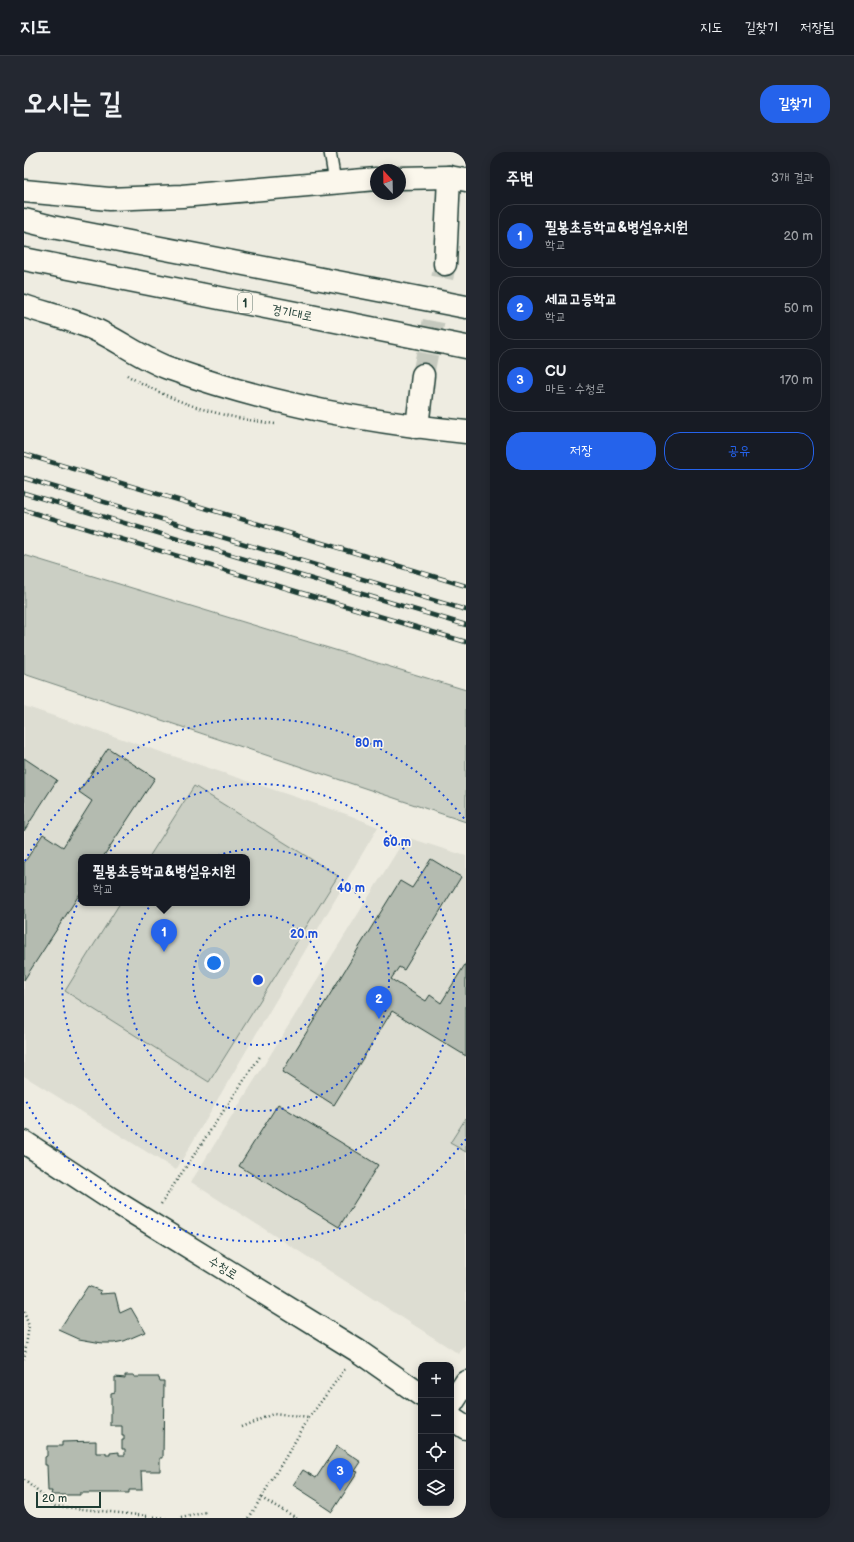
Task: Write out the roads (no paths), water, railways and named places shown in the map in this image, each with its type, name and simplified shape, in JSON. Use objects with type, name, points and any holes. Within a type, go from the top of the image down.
[{"type":"main road","points":[[406,178],[458,179],[445,264]]},
{"type":"main road","points":[[24,191],[109,199],[182,196],[370,179]]},
{"type":"main road","points":[[24,220],[52,227],[466,307]]},
{"type":"main road","name":"경기대로","points":[[24,259],[466,347]]},
{"type":"main road","points":[[24,306],[96,330],[169,369],[246,393],[345,415],[417,427],[466,432]]},
{"type":"main road","points":[[417,427],[423,375]]},
{"type":"main road","name":"수청로","points":[[24,1142],[148,1222],[358,1351],[418,1393]]},
{"type":"main road","points":[[454,1400],[466,1382]]},
{"type":"main road","points":[[454,1420],[466,1428]]},
{"type":"lane","points":[[330,152],[335,182]]},
{"type":"tunnel","points":[[423,375],[445,264]]},
{"type":"railway","points":[[24,454],[466,586]]},
{"type":"railway","points":[[24,478],[466,610]]},
{"type":"railway","points":[[24,493],[466,625]]},
{"type":"railway","points":[[24,510],[466,642]]},
{"type":"place","name":"필봉초등학교&병설유치원","points":[[164,952]]},
{"type":"place","name":"세교고등학교","points":[[379,1019]]},
{"type":"place","name":"CU","points":[[340,1491]]}]
